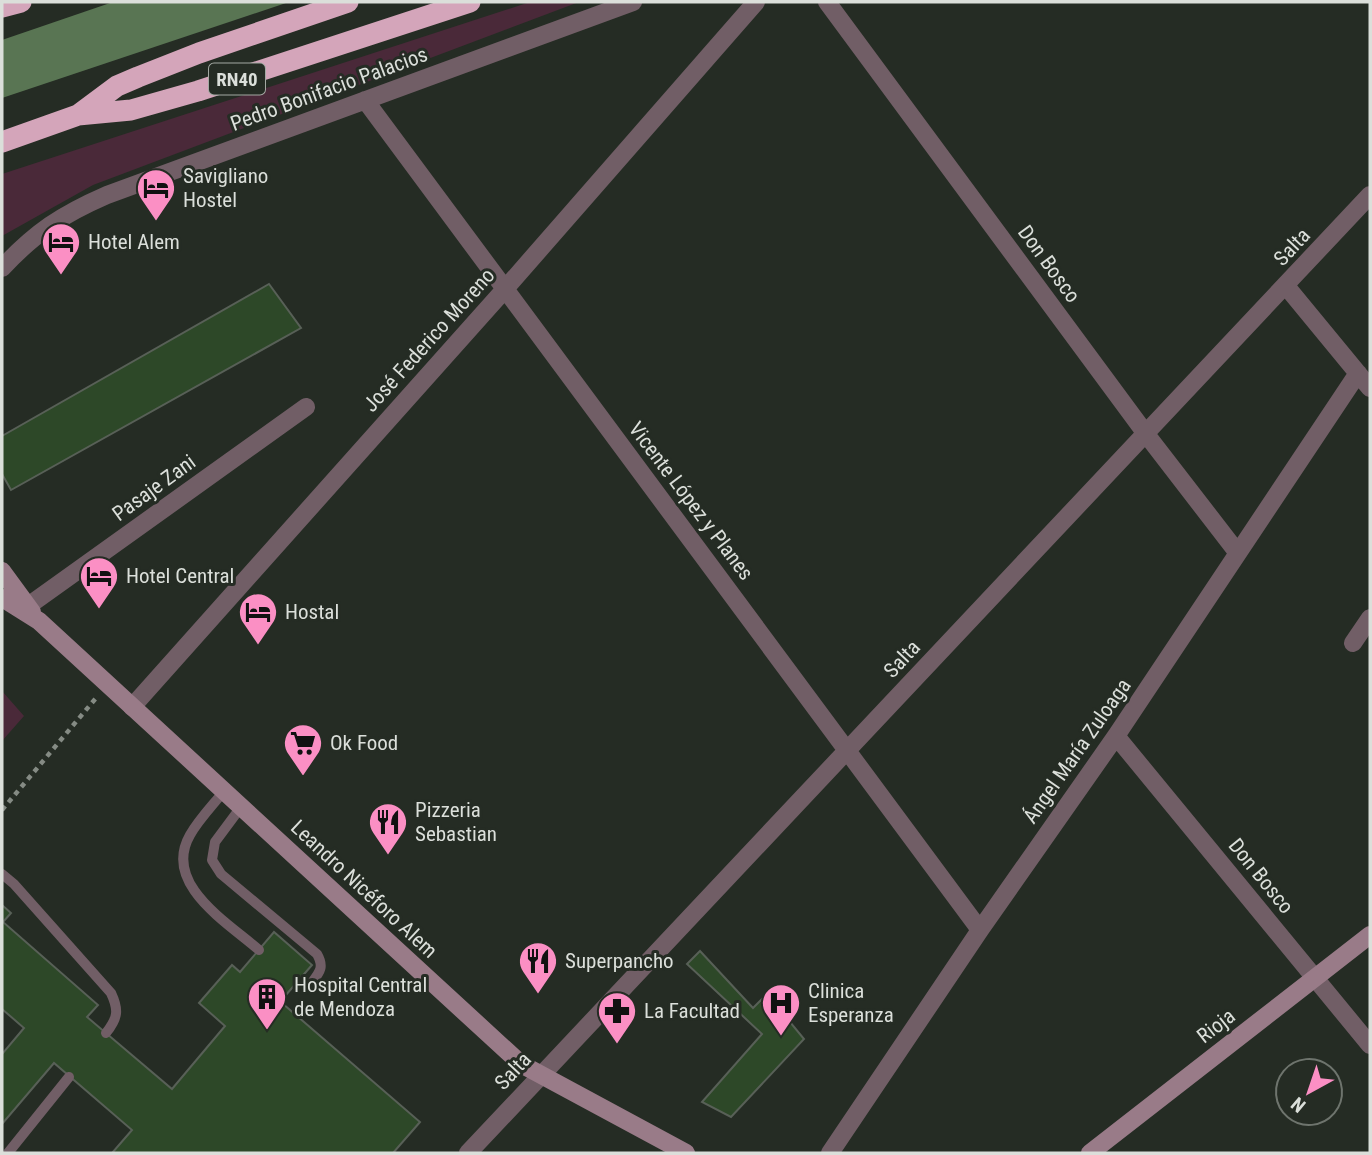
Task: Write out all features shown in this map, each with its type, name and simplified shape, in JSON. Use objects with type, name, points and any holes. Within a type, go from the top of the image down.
[{"type":"highway","points":[[2,7],[21,2]]},
{"type":"highway","name":"RN40","points":[[78,115],[117,86],[138,77],[348,2]]},
{"type":"highway","name":"RN40","points":[[2,142],[78,115],[131,110],[198,91],[470,2]]},
{"type":"main road","name":"Leandro Nicéforo Alem","points":[[2,571],[33,613],[107,684],[504,1050],[539,1076],[686,1153]]},
{"type":"main road","name":"Leandro Nicéforo Alem","points":[[2,598],[33,613]]},
{"type":"main road","name":"Rioja","points":[[1090,1153],[1370,935]]},
{"type":"street","name":"Pedro Bonifacio Palacios","points":[[2,268],[45,227],[71,211],[107,195],[633,2]]},
{"type":"street","points":[[735,23],[739,2]]},
{"type":"street","name":"José Federico Moreno","points":[[132,707],[505,289],[755,2]]},
{"type":"street","name":"Don Bosco","points":[[827,2],[1146,434],[1237,552]]},
{"type":"street","name":"Vicente López y Planes","points":[[365,100],[980,930]]},
{"type":"street","name":"Salta","points":[[468,1153],[1370,195]]},
{"type":"street","points":[[1286,286],[1370,388]]},
{"type":"street","name":"Ángel María Zuloaga","points":[[830,1153],[980,930],[1116,736],[1358,373]]},
{"type":"street","name":"Pasaje Zani","points":[[33,613],[306,407]]},
{"type":"street","points":[[1353,643],[1370,618]]},
{"type":"street","name":"Don Bosco","points":[[1116,736],[1370,1045]]},
{"type":"lane","points":[[224,791],[190,835],[181,859],[197,896],[259,950]]},
{"type":"lane","points":[[241,807],[215,842],[212,860],[221,874],[317,954],[322,970],[310,985],[305,986],[298,982]]},
{"type":"lane","points":[[2,874],[111,993],[118,1007],[116,1020],[106,1033]]},
{"type":"lane","points":[[8,1153],[69,1077]]},
{"type":"path","points":[[2,810],[107,684]]},
{"type":"shaded area","points":[[113,2],[289,2],[2,98],[2,40]]},
{"type":"shaded area","points":[[530,2],[579,2],[93,185],[2,236],[2,174]]},
{"type":"shaded area","points":[[2,691],[24,716],[2,741]]},
{"type":"building","points":[[269,284],[301,328],[11,490],[2,474],[2,436]]},
{"type":"building","name":"Hospital Central de Mendoza","points":[[2,905],[11,913],[3,922],[98,1005],[87,1017],[172,1089],[225,1026],[199,1003],[232,965],[240,972],[274,932],[312,965],[285,996],[279,991],[275,997],[420,1122],[393,1153],[112,1153],[132,1130],[54,1063],[2,1124],[2,1054],[24,1028],[2,1009]]},
{"type":"building","name":"Clinica Esperanza","points":[[700,951],[753,1008],[767,994],[804,1039],[731,1117],[702,1102],[762,1034],[687,964]]},
{"type":"place","name":"Savigliano Hostel","points":[[156,222]]},
{"type":"place","name":"Hotel Alem","points":[[61,276]]},
{"type":"place","name":"Hotel Central","points":[[99,610]]},
{"type":"place","name":"Hostal","points":[[258,646]]},
{"type":"place","name":"Ok Food","points":[[303,777]]},
{"type":"place","name":"Pizzeria Sebastian","points":[[388,856]]},
{"type":"place","name":"Superpancho","points":[[538,995]]},
{"type":"place","name":"Hospital Central de Mendoza","points":[[267,1031]]},
{"type":"place","name":"Clinica Esperanza","points":[[781,1037]]},
{"type":"place","name":"La Facultad","points":[[617,1045]]}]
